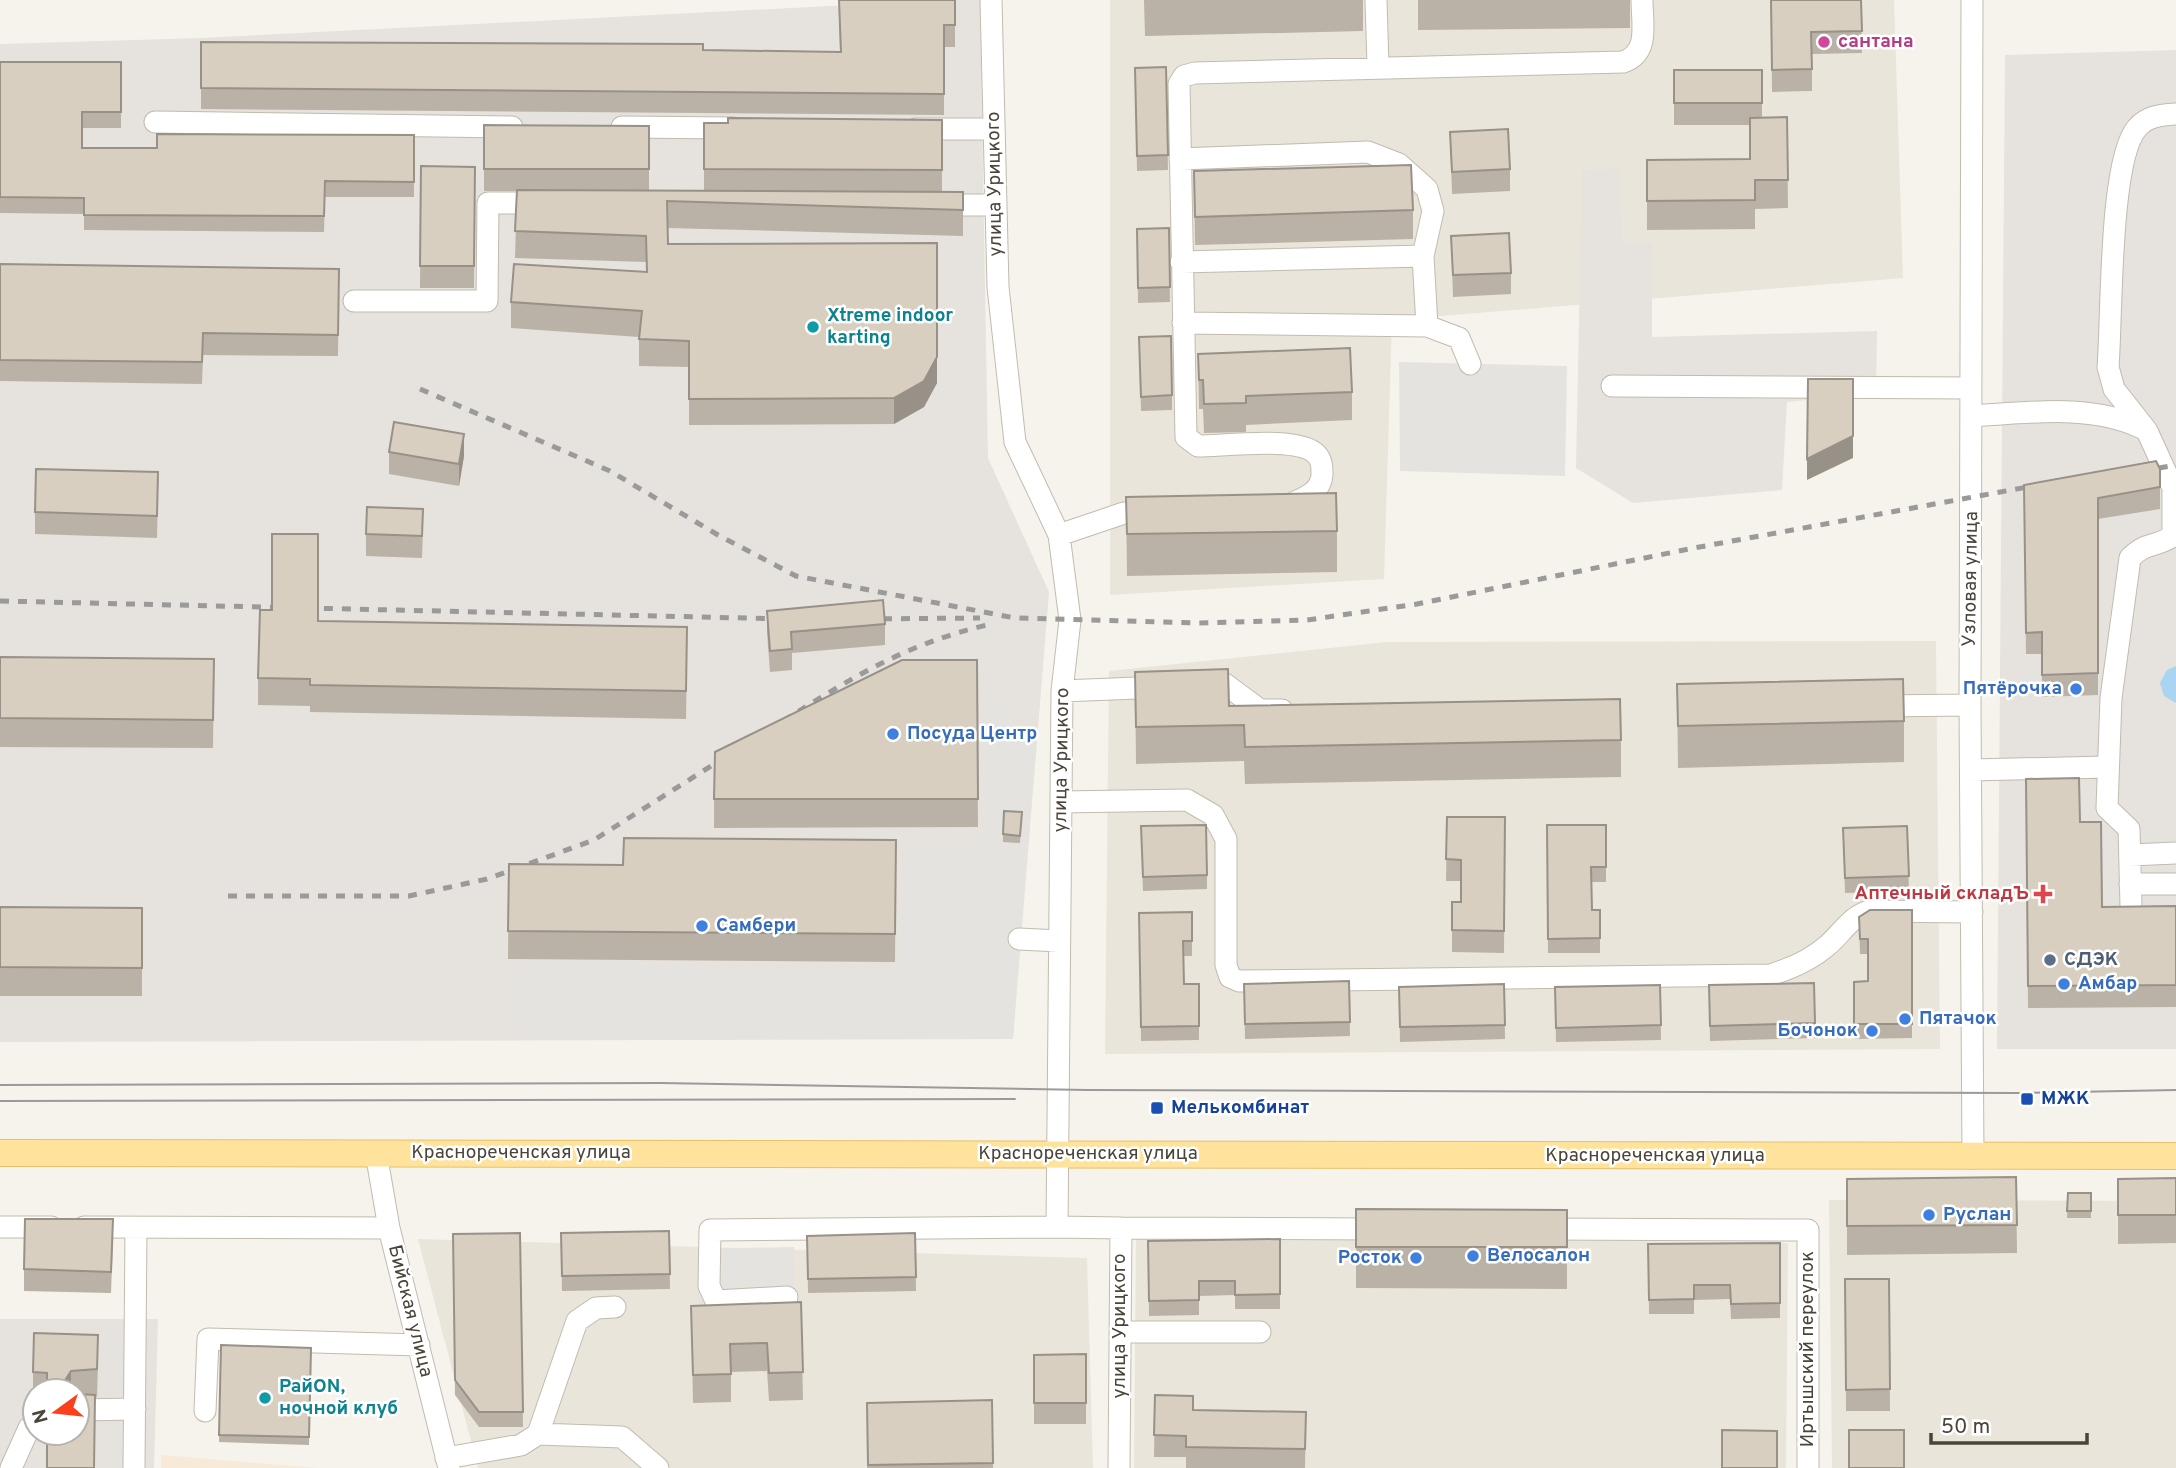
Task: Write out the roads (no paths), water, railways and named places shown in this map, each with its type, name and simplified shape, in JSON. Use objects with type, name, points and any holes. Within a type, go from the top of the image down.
[{"type":"main road","name":"Краснореченская улица","points":[[0,1153],[1058,1153],[1973,1158],[2176,1156]]},
{"type":"street","name":"улица Урицкого","points":[[991,0],[998,287],[1015,442],[1059,535],[1070,620],[1062,691],[1057,1227],[1121,1228],[1122,1332],[1118,1468]]},
{"type":"street","points":[[1376,0],[1378,66]]},
{"type":"street","points":[[1268,508],[1281,508],[1311,495],[1321,481],[1322,464],[1316,454],[1298,444],[1198,446],[1186,437],[1179,84],[1184,76],[1195,73],[1378,66],[1623,62],[1635,58],[1642,48],[1642,0]]},
{"type":"street","name":"Узловая улица","points":[[1972,0],[1970,769],[1973,1158]]},
{"type":"street","points":[[2131,907],[2129,830],[2107,808],[2111,698],[2130,558],[2143,545],[2163,543],[2174,536],[2173,488],[2147,431],[2119,399],[2108,367],[2119,197],[2125,151],[2137,128],[2156,116],[2176,114]]},
{"type":"street","points":[[155,122],[534,127]]},
{"type":"street","points":[[604,127],[757,128]]},
{"type":"street","points":[[897,129],[994,129]]},
{"type":"street","points":[[1180,159],[1368,152],[1399,164],[1427,189],[1433,211],[1423,256],[1427,326]]},
{"type":"street","points":[[354,301],[487,301],[488,203],[570,204]]},
{"type":"street","points":[[913,205],[996,205]]},
{"type":"street","points":[[1181,262],[1423,256]]},
{"type":"street","points":[[1427,291],[1459,338],[1470,364]]},
{"type":"street","points":[[1183,323],[1427,326],[1459,338]]},
{"type":"street","points":[[1612,386],[1971,388]]},
{"type":"street","points":[[1971,416],[2085,413],[2121,418],[2147,431]]},
{"type":"street","points":[[1059,535],[1124,513],[1176,511]]},
{"type":"street","points":[[1062,691],[1225,684],[1260,710],[1301,710]]},
{"type":"street","points":[[1862,706],[1970,705]]},
{"type":"street","points":[[1970,769],[2108,767]]},
{"type":"street","points":[[1061,802],[1187,800],[1213,815],[1226,839],[1226,965],[1230,976],[1239,981],[1770,975],[1793,968],[1827,946],[1858,914],[1869,911],[1972,912]]},
{"type":"street","points":[[2130,855],[2176,853]]},
{"type":"street","points":[[2130,884],[2176,884]]},
{"type":"street","points":[[1019,939],[1059,941]]},
{"type":"street","name":"Бийская улица","points":[[376,1153],[389,1228],[448,1463]]},
{"type":"street","points":[[0,1227],[389,1228]]},
{"type":"street","points":[[788,1297],[716,1301],[709,1286],[709,1230],[1057,1227]]},
{"type":"street","points":[[134,1468],[136,1228]]},
{"type":"street","points":[[1121,1228],[1409,1229]]},
{"type":"street","name":"Иртышский переулок","points":[[1519,1229],[1808,1230],[1808,1468]]},
{"type":"street","points":[[538,1434],[576,1321],[596,1308],[615,1307]]},
{"type":"street","points":[[1122,1332],[1260,1332]]},
{"type":"street","points":[[205,1411],[208,1339],[419,1345]]},
{"type":"street","points":[[91,1410],[135,1409]]},
{"type":"street","points":[[448,1463],[521,1445],[538,1434],[622,1437],[658,1468]]},
{"type":"street","points":[[12,1468],[21,1447]]},
{"type":"water","points":[[2176,666],[2176,703],[2164,696],[2160,683],[2167,670]]},
{"type":"tram line","points":[[0,1085],[660,1083],[1087,1090],[2016,1093],[2176,1090]]},
{"type":"tram line","points":[[0,1101],[1015,1099]]},
{"type":"railway","points":[[420,389],[610,471],[718,535],[796,576],[1015,618],[1198,623],[1307,620],[1417,604],[1694,548],[2044,484]]},
{"type":"railway","points":[[2141,471],[2176,465]]},
{"type":"railway","points":[[0,601],[788,619]]},
{"type":"railway","points":[[865,619],[980,618]]},
{"type":"railway","points":[[783,721],[857,676],[905,652],[987,625]]},
{"type":"railway","points":[[228,896],[409,896],[487,879],[594,840],[730,754]]},
{"type":"place","name":"сантана","points":[[1824,42]]},
{"type":"place","name":"Xtreme indoor karting","points":[[813,327]]},
{"type":"place","name":"Пятёрочка","points":[[2076,689]]},
{"type":"place","name":"Посуда Центр","points":[[893,734]]},
{"type":"place","name":"Аптечный складЪ","points":[[2043,894]]},
{"type":"place","name":"Самбери","points":[[702,926]]},
{"type":"place","name":"СДЭК","points":[[2050,960]]},
{"type":"place","name":"Амбар","points":[[2064,984]]},
{"type":"place","name":"Пятачок","points":[[1905,1019]]},
{"type":"place","name":"Бочонок","points":[[1872,1031]]},
{"type":"place","name":"МЖК","points":[[2027,1099]]},
{"type":"place","name":"Мелькомбинат","points":[[1157,1108]]},
{"type":"place","name":"Руслан","points":[[1929,1215]]},
{"type":"place","name":"Велосалон","points":[[1473,1256]]},
{"type":"place","name":"Росток","points":[[1416,1258]]},
{"type":"place","name":"РайON, ночной клуб","points":[[265,1398]]}]
